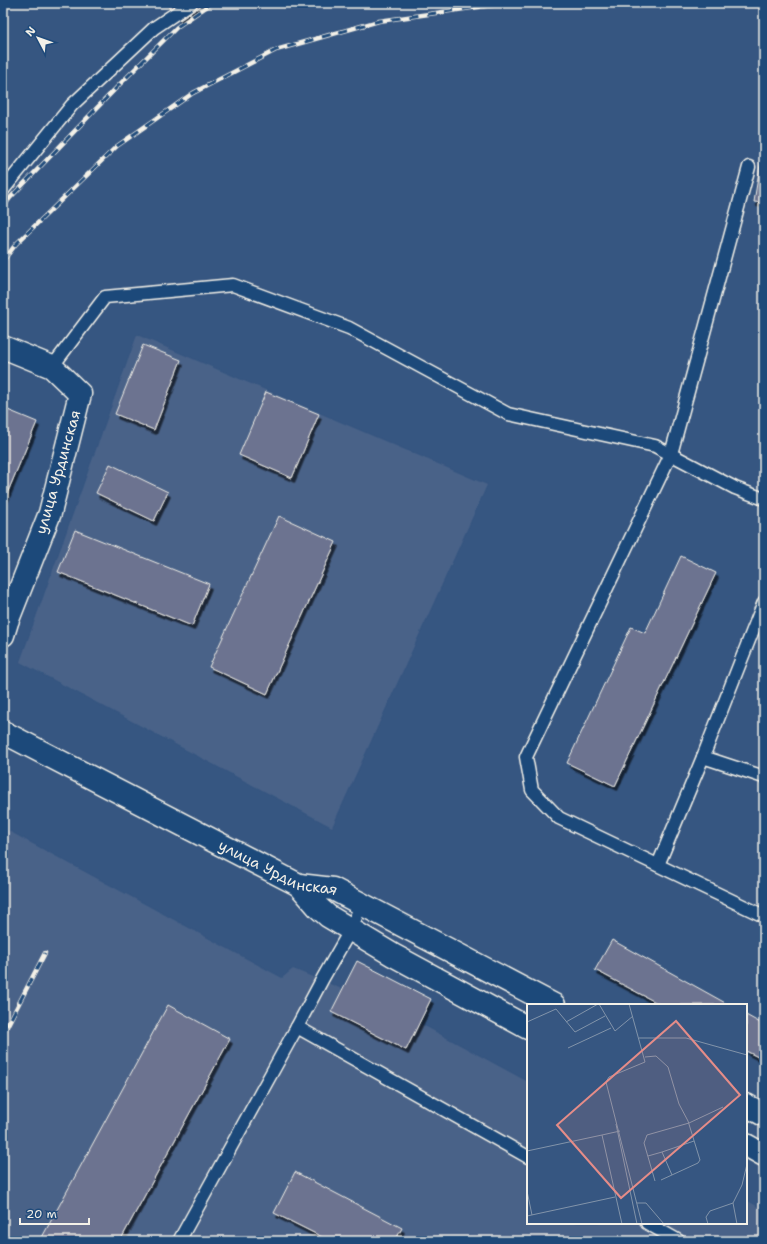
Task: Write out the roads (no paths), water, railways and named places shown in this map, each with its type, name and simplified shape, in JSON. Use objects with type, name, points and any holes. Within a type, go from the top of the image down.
[{"type":"street","name":"улица Урдинская","points":[[3,347],[52,367],[80,394],[50,513],[3,635]]},
{"type":"street","name":"улица Урдинская","points":[[3,732],[299,885],[333,889],[552,1004]]},
{"type":"street","points":[[299,885],[328,916],[393,955],[527,1027]]},
{"type":"street","points":[[747,1106],[764,1115]]},
{"type":"street","points":[[747,1146],[764,1155]]},
{"type":"lane","points":[[3,190],[72,105],[154,28],[191,3]]},
{"type":"lane","points":[[749,166],[671,454],[526,757],[532,790],[559,818],[764,916]]},
{"type":"lane","points":[[52,367],[105,297],[233,285],[349,328],[508,414],[655,446],[735,488],[764,499]]},
{"type":"lane","points":[[658,865],[703,757],[764,602]]},
{"type":"lane","points":[[703,757],[764,777]]},
{"type":"lane","points":[[179,1241],[297,1028],[323,978],[351,930],[361,905]]},
{"type":"lane","points":[[297,1028],[527,1156]]},
{"type":"lane","points":[[649,1224],[679,1241]]},
{"type":"railway","points":[[3,208],[10,198],[177,27],[212,3]]},
{"type":"railway","points":[[3,261],[16,244],[117,146],[193,93],[276,50],[379,21],[507,3]]},
{"type":"railway","points":[[3,1034],[45,953]]}]
